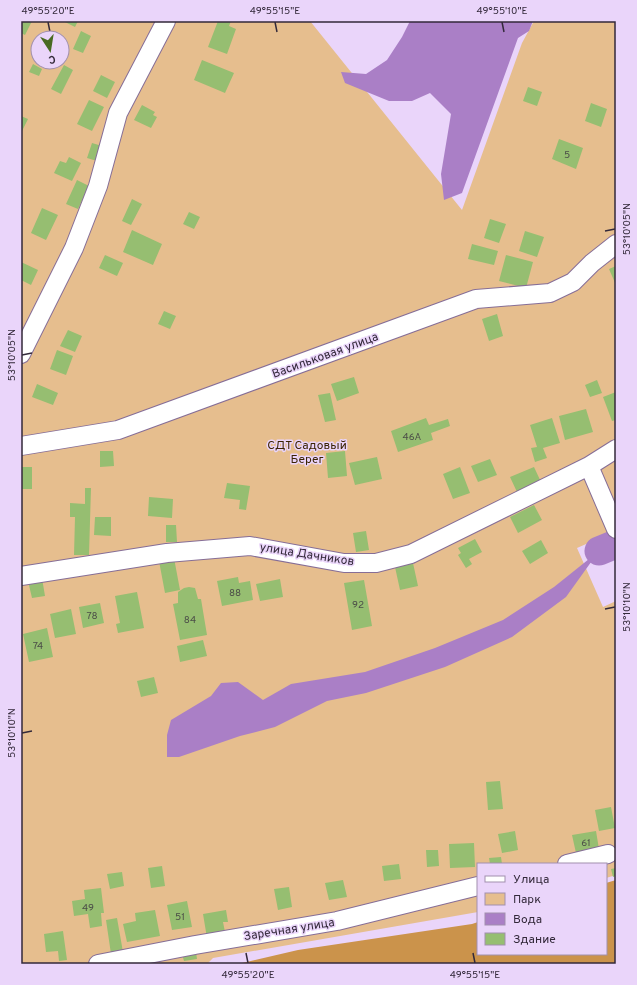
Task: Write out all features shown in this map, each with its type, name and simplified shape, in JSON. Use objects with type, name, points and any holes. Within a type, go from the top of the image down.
[{"type":"street","points":[[21,354],[74,248],[98,186],[118,113],[166,21]]},
{"type":"street","name":"Васильковая улица","points":[[21,446],[118,430],[476,299],[550,293],[573,282],[592,263],[616,244]]},
{"type":"street","name":"улица Дачников","points":[[21,576],[167,553],[250,546],[344,562],[376,563],[411,554],[588,466],[616,449]]},
{"type":"street","points":[[588,466],[616,529]]},
{"type":"street","points":[[571,863],[608,854]]},
{"type":"street","name":"Заречная улица","points":[[98,964],[195,945],[337,921],[477,886]]},
{"type":"green space","name":"СДТ Садовый Берег","points":[[21,21],[310,21],[462,210],[522,43],[534,21],[616,21],[616,531],[577,548],[603,607],[616,601],[616,875],[607,878],[607,863],[477,863],[477,912],[213,958],[207,964],[21,964]]},
{"type":"shaded area","points":[[616,880],[616,964],[238,964],[298,950],[477,922],[477,955],[607,955],[607,883]]},
{"type":"water","points":[[410,21],[533,21],[529,31],[518,38],[462,193],[444,200],[441,174],[451,114],[430,93],[412,101],[389,101],[345,83],[341,72],[366,74],[387,60],[402,37]]},
{"type":"water","points":[[599,551],[566,597],[512,637],[445,667],[366,693],[327,701],[275,727],[240,736],[179,757],[167,757],[167,735],[171,720],[211,696],[221,683],[238,682],[263,700],[291,684],[365,672],[435,648],[503,620],[554,587]]},
{"type":"building","points":[[21,21],[32,21],[25,35],[21,33]]},
{"type":"building","points":[[63,21],[78,21],[75,27]]},
{"type":"building","points":[[218,21],[231,21],[229,26],[236,29],[227,54],[208,47]]},
{"type":"building","points":[[81,31],[91,36],[83,53],[73,49]]},
{"type":"building","points":[[202,60],[234,73],[225,93],[194,80]]},
{"type":"building","points":[[70,68],[73,70],[61,94],[51,89],[61,70],[70,70]]},
{"type":"building","points":[[30,70],[42,70],[39,76],[29,72]]},
{"type":"building","points":[[101,75],[115,82],[107,98],[93,91]]},
{"type":"building","points":[[528,87],[542,92],[537,106],[523,101]]},
{"type":"building","points":[[89,100],[104,107],[92,131],[77,124]]},
{"type":"building","points":[[591,103],[607,109],[601,127],[585,121]]},
{"type":"building","points":[[142,105],[155,112],[153,115],[157,117],[151,128],[134,120]]},
{"type":"building","points":[[21,116],[28,119],[21,133]]},
{"type":"building","points":[[559,139],[583,148],[576,169],[552,159]]},
{"type":"building","points":[[92,143],[102,146],[97,161],[87,158]]},
{"type":"building","points":[[69,157],[81,163],[72,181],[54,173],[60,161],[66,163]]},
{"type":"building","points":[[77,180],[89,186],[78,209],[66,204]]},
{"type":"building","points":[[132,199],[142,204],[131,225],[122,221]]},
{"type":"building","points":[[42,208],[58,215],[46,240],[31,233]]},
{"type":"building","points":[[189,212],[200,217],[194,229],[183,224]]},
{"type":"building","points":[[490,219],[506,224],[499,243],[484,238]]},
{"type":"building","points":[[132,230],[162,244],[153,265],[123,252]]},
{"type":"building","points":[[525,231],[544,237],[537,257],[519,251]]},
{"type":"building","points":[[472,244],[498,251],[494,265],[468,259]]},
{"type":"building","points":[[105,255],[123,263],[117,276],[99,268]]},
{"type":"building","points":[[506,255],[533,262],[526,288],[499,281]]},
{"type":"building","points":[[21,262],[38,270],[31,285],[21,280]]},
{"type":"building","points":[[616,266],[616,285],[609,269]]},
{"type":"building","points":[[164,311],[176,316],[170,329],[158,324]]},
{"type":"building","points":[[497,314],[503,336],[489,341],[482,319]]},
{"type":"building","points":[[68,330],[82,336],[75,352],[60,346]]},
{"type":"building","points":[[57,350],[73,356],[66,375],[50,369]]},
{"type":"building","points":[[354,377],[359,393],[337,401],[331,384]]},
{"type":"building","points":[[597,380],[602,393],[590,397],[585,385]]},
{"type":"building","points":[[37,384],[58,393],[53,405],[32,397]]},
{"type":"building","points":[[616,392],[616,420],[612,421],[603,397]]},
{"type":"building","points":[[330,393],[336,420],[325,422],[318,395]]},
{"type":"building","points":[[586,409],[593,432],[565,440],[559,416]]},
{"type":"building","points":[[426,418],[429,425],[448,419],[450,426],[431,433],[433,440],[398,452],[391,431]]},
{"type":"building","points":[[552,418],[560,443],[543,448],[547,458],[535,462],[531,448],[537,447],[530,425]]},
{"type":"building","points":[[100,451],[113,451],[114,466],[100,467]]},
{"type":"building","points":[[345,451],[347,476],[328,478],[326,453]]},
{"type":"building","points":[[377,457],[382,479],[355,485],[349,463]]},
{"type":"building","points":[[490,459],[497,475],[478,482],[471,466]]},
{"type":"building","points":[[21,467],[32,467],[32,489],[21,489]]},
{"type":"building","points":[[460,467],[470,493],[453,499],[443,474]]},
{"type":"building","points":[[534,467],[541,482],[517,492],[510,477]]},
{"type":"building","points":[[227,483],[250,486],[246,510],[239,509],[240,500],[224,498]]},
{"type":"building","points":[[85,488],[91,488],[89,555],[74,555],[75,517],[70,517],[70,503],[85,504]]},
{"type":"building","points":[[149,497],[173,499],[172,518],[148,516]]},
{"type":"building","points":[[534,505],[542,520],[518,533],[510,517]]},
{"type":"building","points":[[95,517],[111,517],[111,536],[94,535]]},
{"type":"building","points":[[166,525],[176,525],[177,542],[166,542]]},
{"type":"building","points":[[366,531],[369,550],[356,552],[353,533]]},
{"type":"building","points":[[475,539],[482,552],[469,559],[472,564],[466,568],[458,555],[461,553],[458,548]]},
{"type":"building","points":[[541,540],[548,553],[530,564],[522,551]]},
{"type":"building","points":[[174,558],[180,590],[165,593],[159,561]]},
{"type":"building","points":[[413,563],[418,586],[400,590],[395,567]]},
{"type":"building","points":[[238,577],[239,583],[250,581],[253,600],[222,606],[217,581]]},
{"type":"building","points":[[42,578],[45,596],[32,598],[28,581]]},
{"type":"building","points":[[280,579],[283,597],[260,601],[256,584]]},
{"type":"building","points":[[364,580],[372,626],[352,630],[344,583]]},
{"type":"building","points":[[189,587],[195,588],[198,599],[201,599],[207,635],[180,640],[173,604],[178,603],[178,592]]},
{"type":"building","points":[[137,592],[144,628],[118,633],[116,624],[120,623],[115,596]]},
{"type":"building","points":[[100,603],[104,623],[83,628],[79,607]]},
{"type":"building","points":[[71,609],[76,634],[55,638],[50,614]]},
{"type":"building","points":[[47,628],[53,657],[29,662],[23,634]]},
{"type":"building","points":[[203,640],[207,656],[180,662],[177,646]]},
{"type":"building","points":[[154,677],[158,693],[141,697],[137,681]]},
{"type":"building","points":[[500,781],[503,809],[488,810],[486,782]]},
{"type":"building","points":[[611,807],[615,828],[599,831],[595,810]]},
{"type":"building","points":[[515,831],[518,850],[502,853],[498,834]]},
{"type":"building","points":[[596,831],[599,849],[576,853],[572,835]]},
{"type":"building","points":[[474,843],[475,867],[450,868],[449,844]]},
{"type":"building","points":[[426,850],[438,850],[439,866],[427,867]]},
{"type":"building","points":[[501,857],[502,863],[490,863],[489,858]]},
{"type":"building","points":[[399,864],[401,879],[384,881],[382,866]]},
{"type":"building","points":[[162,866],[165,886],[151,888],[148,868]]},
{"type":"building","points":[[616,868],[616,876],[613,877],[611,869]]},
{"type":"building","points":[[122,872],[124,886],[110,889],[107,874]]},
{"type":"building","points":[[343,880],[347,897],[329,900],[325,883]]},
{"type":"building","points":[[289,887],[292,907],[278,910],[274,889]]},
{"type":"building","points":[[101,888],[104,913],[101,913],[102,926],[90,928],[88,914],[74,916],[72,901],[85,899],[84,890]]},
{"type":"building","points":[[187,901],[192,927],[172,930],[167,905]]},
{"type":"building","points":[[155,910],[160,936],[127,942],[123,924],[136,921],[135,913]]},
{"type":"building","points":[[226,910],[228,922],[223,922],[225,932],[207,938],[203,914]]},
{"type":"building","points":[[117,918],[123,952],[111,954],[106,920]]},
{"type":"building","points":[[63,931],[67,960],[59,961],[58,951],[46,952],[44,934]]},
{"type":"building","points":[[196,952],[197,959],[184,961],[182,954]]},
{"type":"waterway","points":[[599,551],[616,544]]}]
